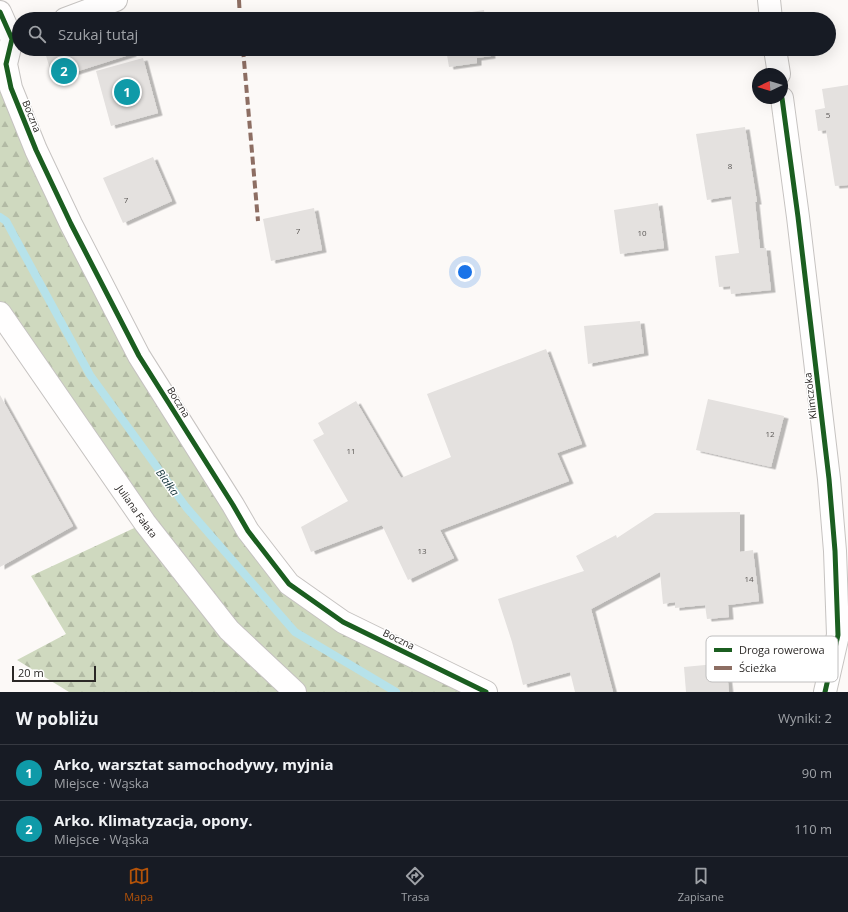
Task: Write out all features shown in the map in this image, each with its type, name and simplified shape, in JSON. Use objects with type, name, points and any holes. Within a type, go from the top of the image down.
[{"type":"street","points":[[84,12],[116,0]]},
{"type":"street","points":[[769,0],[771,12]]},
{"type":"street","name":"Boczna","points":[[0,12],[12,32]]},
{"type":"street","name":"Boczna","points":[[12,46],[6,64],[11,88],[39,157],[71,224],[139,356],[234,505],[248,532],[289,584],[343,622],[486,692]]},
{"type":"street","points":[[776,56],[778,68]]},
{"type":"street","name":"Klimczoka","points":[[783,104],[828,471],[835,551],[838,636]]},
{"type":"street","name":"Juliana Fałata","points":[[0,313],[150,529],[229,630],[295,692]]},
{"type":"street","name":"Klimczoka","points":[[825,692],[827,682]]},
{"type":"green space","points":[[11,88],[71,224],[289,584],[486,692],[69,692],[17,660],[66,634],[31,576],[145,523],[0,313],[0,93]]},
{"type":"building","points":[[484,10],[484,12],[472,12]]},
{"type":"building","points":[[46,56],[126,56],[53,79]]},
{"type":"building","points":[[447,56],[491,56],[477,58],[477,63],[449,67]]},
{"type":"building","points":[[143,58],[158,113],[111,126],[96,71]]},
{"type":"building","points":[[848,85],[848,185],[835,186],[826,130],[818,131],[815,110],[825,108],[822,89]]},
{"type":"building","points":[[745,127],[757,202],[755,202],[760,248],[766,248],[771,290],[731,294],[730,286],[719,287],[715,256],[739,253],[731,196],[707,200],[696,134]]},
{"type":"building","points":[[153,157],[172,201],[123,223],[103,178]]},
{"type":"building","points":[[658,203],[664,248],[620,254],[614,210]]},
{"type":"building","points":[[314,208],[322,250],[271,261],[263,219]]},
{"type":"building","points":[[640,321],[644,353],[588,364],[584,326]]},
{"type":"building","points":[[546,349],[582,444],[557,453],[569,481],[440,530],[454,558],[408,580],[382,525],[311,552],[301,527],[348,501],[313,440],[324,434],[318,423],[356,401],[401,478],[451,457],[427,394]]},
{"type":"building","points":[[0,395],[73,526],[0,567]]},
{"type":"building","points":[[708,399],[784,416],[771,467],[696,450]]},
{"type":"building","points":[[740,512],[740,552],[753,550],[759,601],[728,605],[729,617],[707,619],[705,605],[675,608],[675,602],[663,604],[660,572],[591,609],[613,692],[575,692],[570,672],[523,685],[512,642],[498,599],[584,571],[576,556],[616,535],[617,538],[655,513]]},
{"type":"building","points":[[706,665],[706,682],[728,682],[729,692],[686,692],[684,667]]},
{"type":"waterway","name":"Białka","points":[[0,217],[6,221],[90,375],[186,507],[295,632],[396,692]]},
{"type":"marked path","points":[[239,0],[240,12]]},
{"type":"marked path","points":[[244,56],[258,221]]},
{"type":"cycle path","points":[[0,12],[12,39],[6,64],[11,88],[36,150],[71,224],[139,356],[248,531],[289,584],[343,622],[486,692]]},
{"type":"cycle path","points":[[783,104],[798,217],[829,479],[835,551],[838,636]]},
{"type":"cycle path","points":[[825,692],[827,682]]},
{"type":"place","name":"Arko. Klimatyzacja, opony.","points":[[64,71]]},
{"type":"place","name":"Arko, warsztat samochodywy, myjnia","points":[[127,92]]}]
